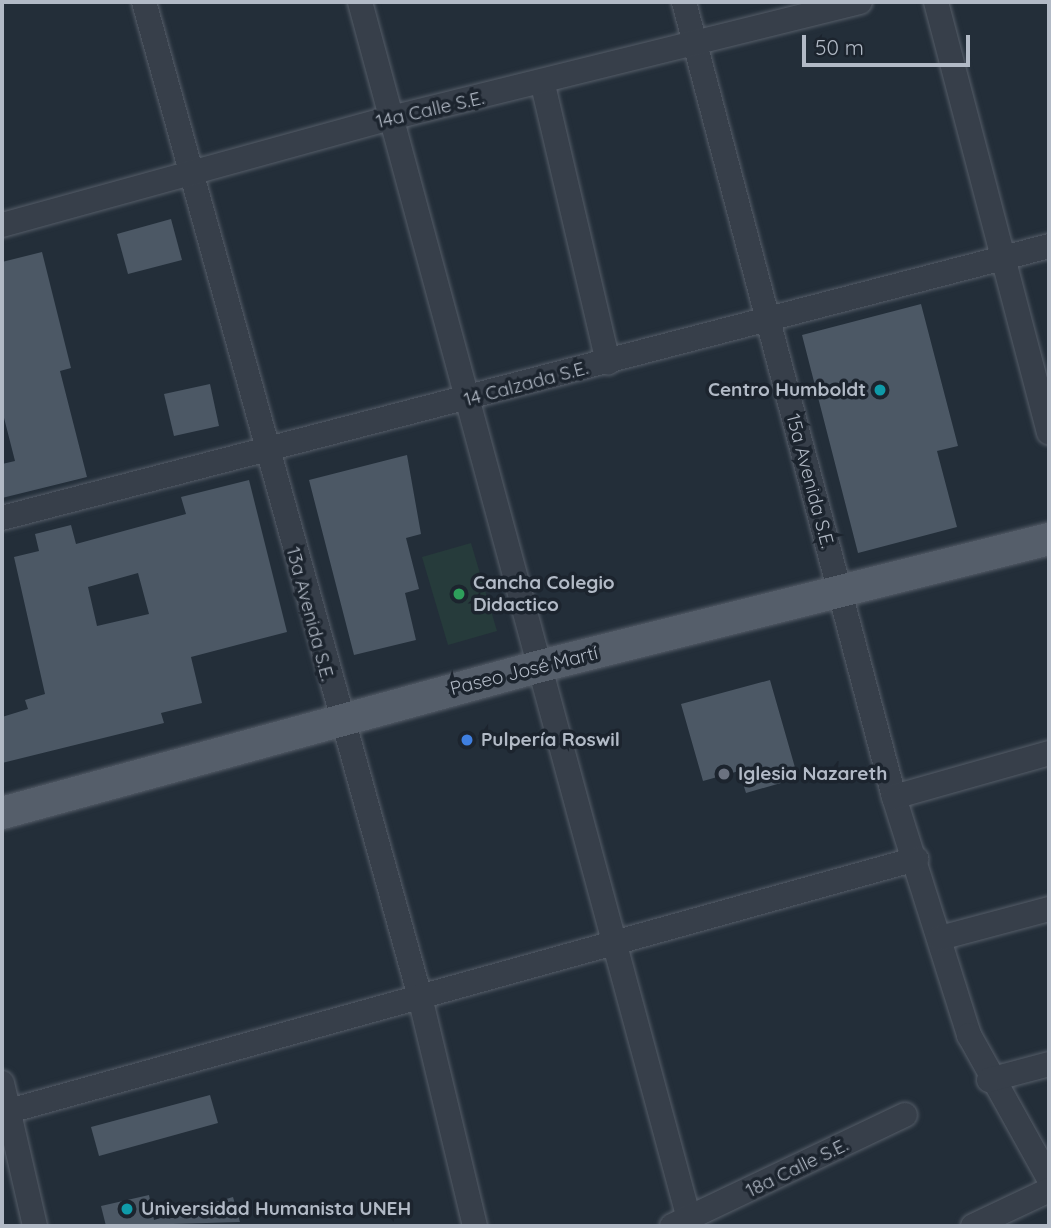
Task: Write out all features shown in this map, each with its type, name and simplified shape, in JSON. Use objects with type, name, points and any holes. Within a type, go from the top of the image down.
[{"type":"main road","name":"Paseo José Martí","points":[[2,813],[537,667],[1049,539]]},
{"type":"street","name":"13a Avenida S.E.","points":[[144,2],[339,720],[420,997],[475,1226]]},
{"type":"street","points":[[360,2],[684,1225]]},
{"type":"street","name":"15a Avenida S.E.","points":[[684,2],[894,797],[989,1080],[1049,1179]]},
{"type":"street","name":"14a Calle S.E.","points":[[2,225],[391,118],[543,85],[860,2]]},
{"type":"street","points":[[936,2],[1001,259],[1049,432]]},
{"type":"street","points":[[543,85],[608,362]]},
{"type":"street","name":"14 Calzada S.E.","points":[[2,518],[265,448],[464,401],[1049,246]]},
{"type":"street","points":[[894,797],[1049,753]]},
{"type":"street","points":[[5,1111],[612,946],[916,859]]},
{"type":"street","points":[[940,938],[1049,909]]},
{"type":"street","points":[[989,1080],[1049,1064]]},
{"type":"street","points":[[2,1083],[5,1111],[35,1226]]},
{"type":"street","name":"18a Calle S.E.","points":[[684,1225],[905,1115]]},
{"type":"street","points":[[973,1226],[1049,1190]]},
{"type":"green space","name":"Cancha Colegio Didactico","points":[[471,543],[497,631],[448,645],[422,557]]},
{"type":"building","points":[[171,219],[182,260],[128,274],[117,234]]},
{"type":"building","points":[[42,252],[71,368],[60,371],[87,477],[2,498],[2,464],[15,461],[2,410],[2,262]]},
{"type":"building","name":"Centro Humboldt","points":[[921,304],[958,446],[937,451],[957,527],[858,553],[802,335]]},
{"type":"building","points":[[210,384],[219,426],[174,436],[164,394]]},
{"type":"building","points":[[407,455],[421,534],[406,538],[419,589],[405,593],[416,640],[354,655],[309,480]]},
{"type":"building","points":[[249,480],[287,632],[191,657],[202,703],[161,713],[164,723],[2,763],[2,717],[28,709],[25,700],[45,694],[14,557],[39,551],[35,534],[71,525],[76,544],[186,514],[181,497]],"holes":[[[138,573],[149,614],[97,626],[88,587]]]},
{"type":"building","points":[[770,680],[798,778],[746,793],[739,771],[703,781],[681,704]]},
{"type":"building","points":[[210,1095],[218,1123],[99,1156],[91,1127]]},
{"type":"building","name":"Universidad Humanista UNEH","points":[[149,1195],[154,1220],[233,1197],[240,1222],[106,1226],[101,1206]]},
{"type":"place","name":"Centro Humboldt","points":[[880,390]]},
{"type":"place","name":"Cancha Colegio Didactico","points":[[459,594]]},
{"type":"place","name":"Pulpería Roswil","points":[[467,740]]},
{"type":"place","name":"Iglesia Nazareth","points":[[724,774]]},
{"type":"place","name":"Universidad Humanista UNEH","points":[[127,1209]]}]
